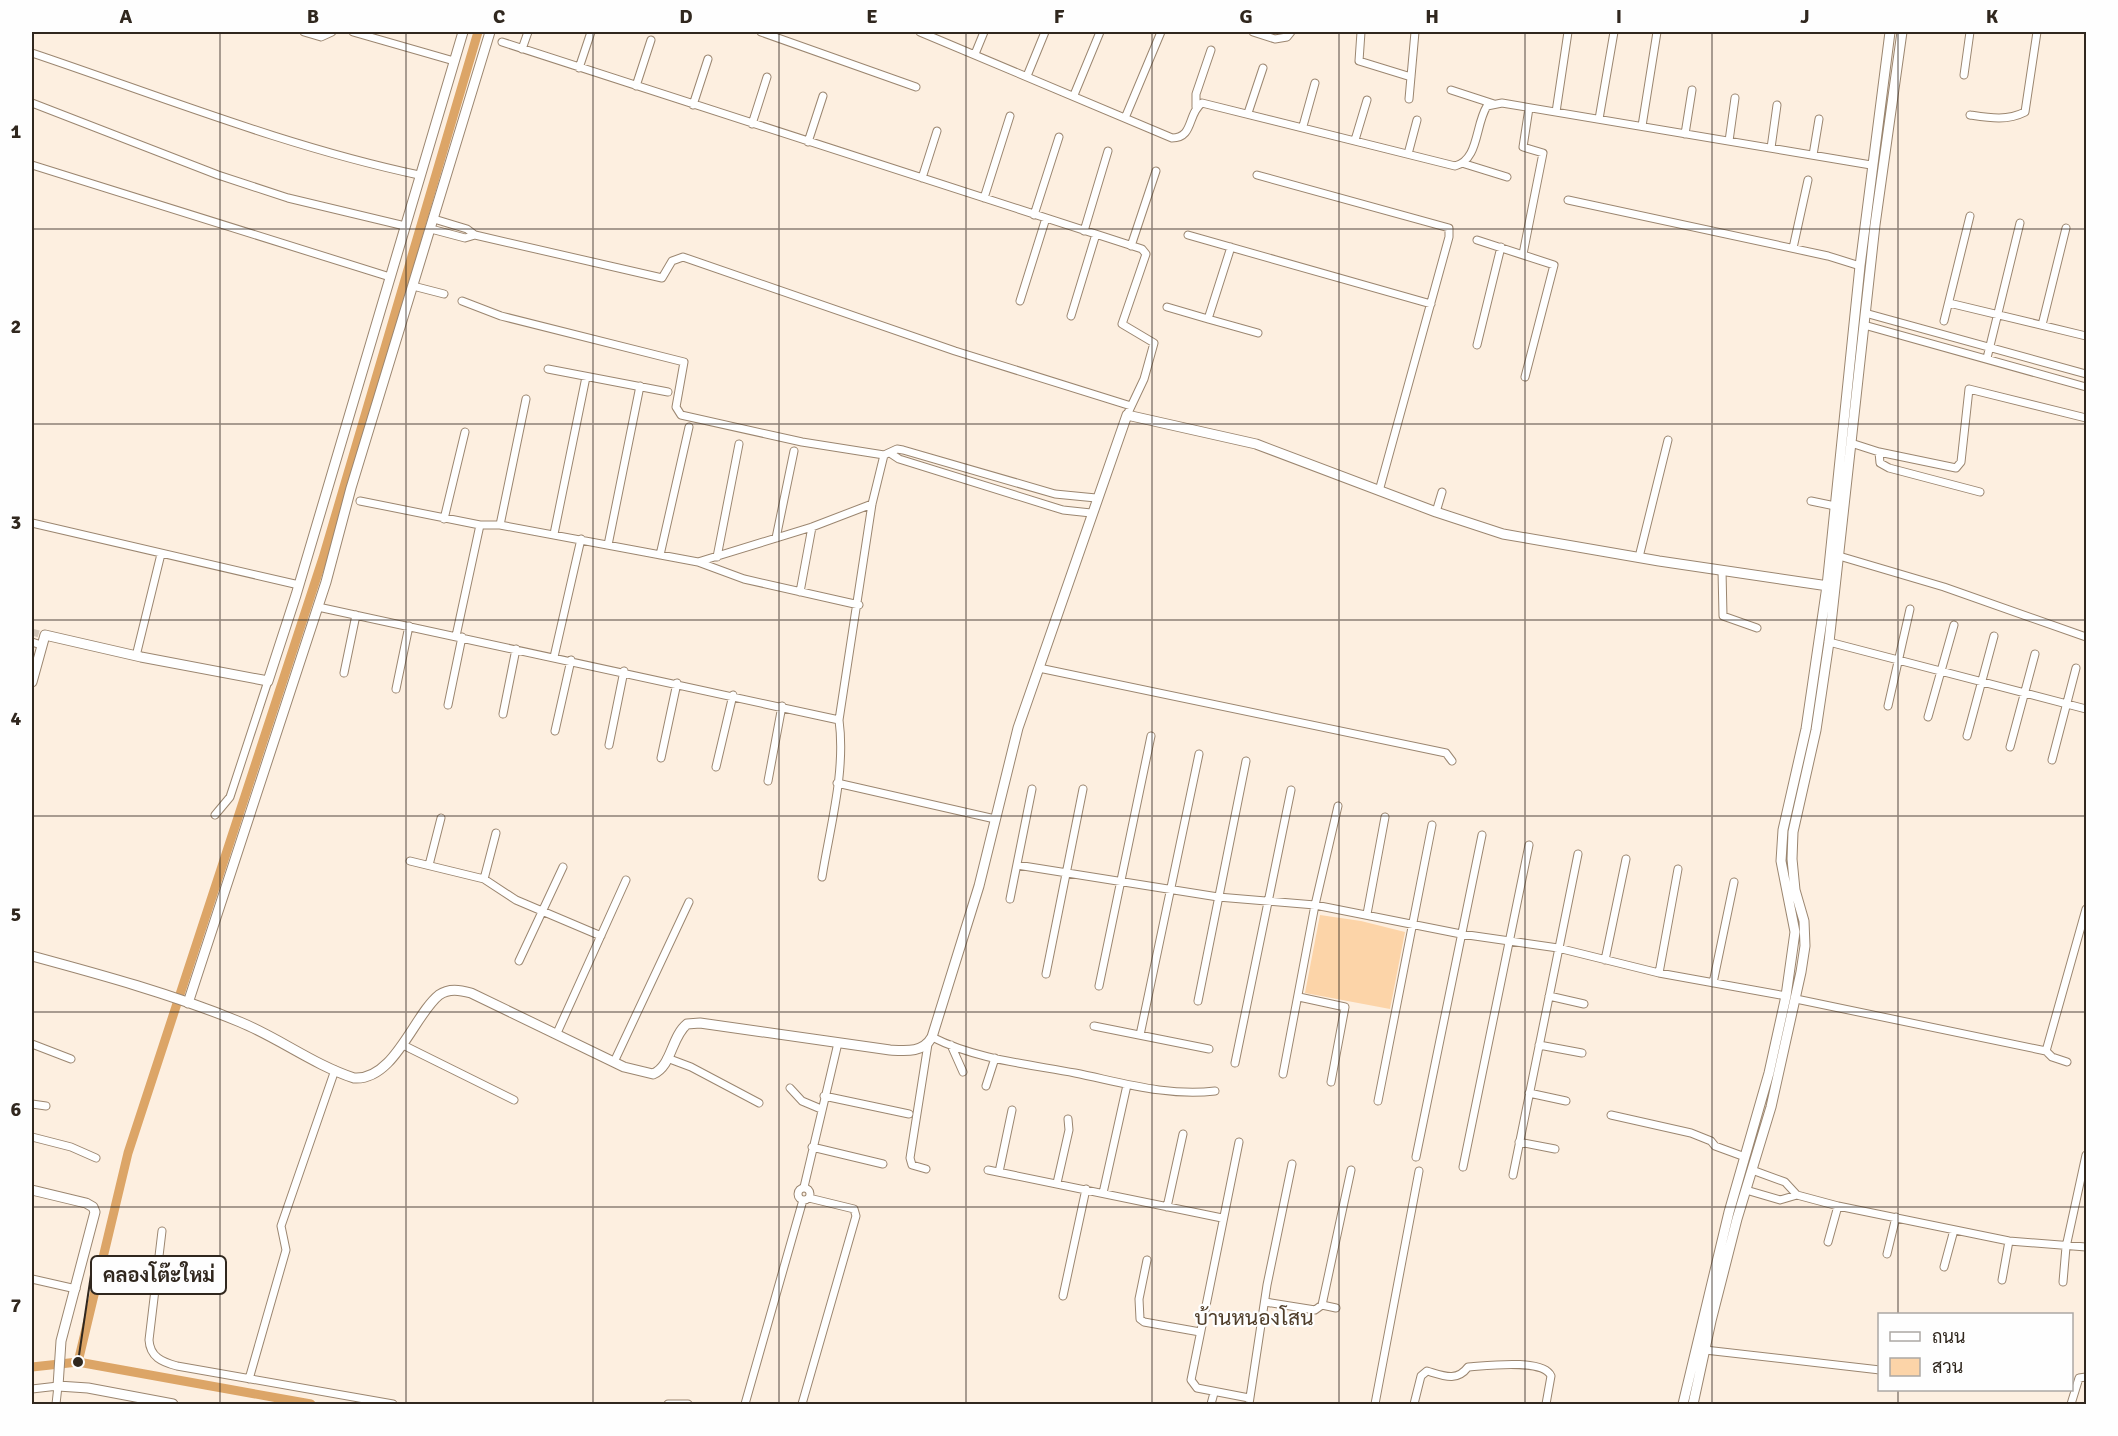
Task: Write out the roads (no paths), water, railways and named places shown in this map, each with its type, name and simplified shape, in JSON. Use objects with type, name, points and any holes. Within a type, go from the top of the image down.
[{"type":"street","points":[[304,32],[321,37],[332,32]]},
{"type":"street","points":[[353,32],[454,61]]},
{"type":"street","points":[[216,815],[230,797],[299,585],[461,32]]},
{"type":"street","points":[[185,1002],[318,607],[351,488],[490,32]]},
{"type":"street","points":[[522,49],[528,32]]},
{"type":"street","points":[[579,68],[591,32]]},
{"type":"street","points":[[761,32],[916,87]]},
{"type":"street","points":[[924,32],[1172,138],[1181,138],[1186,134],[1197,107],[1196,94],[1211,50]]},
{"type":"street","points":[[975,54],[984,32]]},
{"type":"street","points":[[1027,76],[1045,32]]},
{"type":"street","points":[[1074,95],[1100,32]]},
{"type":"street","points":[[1125,118],[1161,32]]},
{"type":"street","points":[[1253,32],[1275,39],[1287,37],[1291,32]]},
{"type":"street","points":[[1361,32],[1359,61],[1411,77]]},
{"type":"street","points":[[1409,99],[1415,32]]},
{"type":"street","points":[[1556,112],[1568,32]]},
{"type":"street","points":[[1599,119],[1614,32]]},
{"type":"street","points":[[1642,126],[1657,32]]},
{"type":"street","points":[[1683,1404],[1729,1212],[1805,946],[1804,921],[1795,890],[1792,859],[1793,832],[1816,730],[1829,642],[1835,506],[1871,165],[1890,32]]},
{"type":"street","points":[[1693,1404],[1746,1190],[1773,1098],[1791,997],[1795,932],[1781,861],[1783,830],[1806,729],[1831,586],[1839,556],[1865,313],[1902,32]]},
{"type":"street","points":[[1964,75],[1970,32]]},
{"type":"street","points":[[1970,115],[2000,119],[2015,117],[2025,112],[2037,32]]},
{"type":"street","points":[[636,86],[651,40]]},
{"type":"street","points":[[502,42],[1142,249],[1146,254],[1122,324],[1154,343],[1144,379],[1129,410],[1096,498],[1018,728],[979,886],[930,1040],[910,1158],[912,1165],[926,1169]]},
{"type":"street","points":[[32,53],[276,137],[419,175]]},
{"type":"street","points":[[693,105],[708,59]]},
{"type":"street","points":[[1248,113],[1263,68]]},
{"type":"street","points":[[752,124],[767,77]]},
{"type":"street","points":[[1303,126],[1315,83]]},
{"type":"street","points":[[1451,90],[1494,104],[1556,112],[1883,167]]},
{"type":"street","points":[[1685,134],[1692,90]]},
{"type":"street","points":[[808,142],[823,96]]},
{"type":"street","points":[[1729,141],[1735,98]]},
{"type":"street","points":[[1354,140],[1367,100]]},
{"type":"street","points":[[32,103],[218,175],[288,198],[405,226]]},
{"type":"street","points":[[1197,107],[1202,103],[1248,113],[1455,166],[1465,164],[1507,177]]},
{"type":"street","points":[[1465,164],[1471,156],[1482,114],[1487,106],[1494,104]]},
{"type":"street","points":[[1771,148],[1777,105]]},
{"type":"street","points":[[1523,254],[1543,153],[1541,150],[1522,147],[1530,108]]},
{"type":"street","points":[[984,198],[1010,116]]},
{"type":"street","points":[[1813,155],[1819,119]]},
{"type":"street","points":[[1408,154],[1417,120]]},
{"type":"street","points":[[922,178],[937,131]]},
{"type":"street","points":[[1034,214],[1059,137]]},
{"type":"street","points":[[1084,231],[1108,151]]},
{"type":"street","points":[[32,165],[313,251],[390,277]]},
{"type":"street","points":[[1131,246],[1156,171]]},
{"type":"street","points":[[1257,175],[1449,228],[1449,237],[1379,490]]},
{"type":"street","points":[[1793,248],[1808,180]]},
{"type":"street","points":[[1568,200],[1793,248],[1860,266]]},
{"type":"street","points":[[1944,321],[1970,216]]},
{"type":"street","points":[[1020,301],[1046,218]]},
{"type":"street","points":[[434,219],[467,229],[475,235],[662,278],[672,261],[683,257],[1129,410],[1256,444],[1436,512],[1503,534],[1831,586]]},
{"type":"street","points":[[1987,358],[2020,223]]},
{"type":"street","points":[[2042,326],[2066,228]]},
{"type":"street","points":[[431,229],[465,238],[475,235]]},
{"type":"street","points":[[1071,316],[1096,234]]},
{"type":"street","points":[[1188,235],[1431,304]]},
{"type":"street","points":[[1477,240],[1554,265],[1525,377]]},
{"type":"street","points":[[1208,319],[1231,247]]},
{"type":"street","points":[[1477,345],[1501,247]]},
{"type":"street","points":[[413,286],[444,294]]},
{"type":"street","points":[[462,301],[501,316],[684,362],[676,407],[681,415],[802,442],[887,454],[1063,510],[1091,513]]},
{"type":"street","points":[[1949,303],[2086,336]]},
{"type":"street","points":[[1167,307],[1258,333]]},
{"type":"street","points":[[1865,313],[2086,374]]},
{"type":"street","points":[[1864,325],[2086,387]]},
{"type":"street","points":[[548,369],[668,392]]},
{"type":"street","points":[[554,534],[586,377]]},
{"type":"street","points":[[609,545],[640,386]]},
{"type":"street","points":[[1851,443],[1879,452],[1956,468],[1960,462],[1969,389],[2086,417]]},
{"type":"street","points":[[501,525],[526,399]]},
{"type":"street","points":[[660,555],[689,428]]},
{"type":"street","points":[[444,519],[465,432]]},
{"type":"street","points":[[1639,557],[1668,440]]},
{"type":"street","points":[[717,557],[739,444]]},
{"type":"street","points":[[822,877],[837,783],[841,734],[839,720],[859,605],[872,504],[887,454],[897,449],[903,450],[1055,494],[1096,498]]},
{"type":"street","points":[[776,538],[794,452]]},
{"type":"street","points":[[1879,452],[1880,463],[1889,468],[1980,492]]},
{"type":"street","points":[[1436,512],[1442,492]]},
{"type":"street","points":[[360,501],[444,519],[480,525],[501,525],[698,561],[744,579],[859,605]]},
{"type":"street","points":[[1811,501],[1835,506]]},
{"type":"street","points":[[698,561],[812,527],[872,504]]},
{"type":"street","points":[[32,523],[299,585]]},
{"type":"street","points":[[448,705],[480,525]]},
{"type":"street","points":[[800,592],[812,527]]},
{"type":"street","points":[[554,657],[581,539]]},
{"type":"street","points":[[136,656],[161,554]]},
{"type":"street","points":[[1839,556],[1944,587],[2086,637]]},
{"type":"street","points":[[1722,570],[1723,616],[1757,628]]},
{"type":"street","points":[[318,607],[733,695],[839,720]]},
{"type":"street","points":[[1888,706],[1910,609]]},
{"type":"street","points":[[344,673],[356,615]]},
{"type":"street","points":[[1928,717],[1954,625]]},
{"type":"street","points":[[396,689],[409,626]]},
{"type":"street","points":[[1967,736],[1994,636]]},
{"type":"street","points":[[32,682],[39,639],[268,681]]},
{"type":"street","points":[[1829,642],[2086,708]]},
{"type":"street","points":[[503,714],[516,649]]},
{"type":"street","points":[[2010,747],[2035,654]]},
{"type":"street","points":[[555,731],[571,660]]},
{"type":"street","points":[[1039,668],[1446,753],[1452,762]]},
{"type":"street","points":[[2052,760],[2076,668]]},
{"type":"street","points":[[609,745],[624,672]]},
{"type":"street","points":[[661,758],[677,683]]},
{"type":"street","points":[[716,767],[733,695]]},
{"type":"street","points":[[768,781],[782,706]]},
{"type":"street","points":[[1099,986],[1151,736]]},
{"type":"street","points":[[1140,1035],[1199,754]]},
{"type":"street","points":[[1198,1000],[1246,761]]},
{"type":"street","points":[[837,783],[995,819]]},
{"type":"street","points":[[1010,899],[1032,789]]},
{"type":"street","points":[[1046,974],[1083,789]]},
{"type":"street","points":[[1235,1063],[1291,790]]},
{"type":"street","points":[[1283,1074],[1315,905],[1338,806]]},
{"type":"street","points":[[1367,914],[1385,817]]},
{"type":"street","points":[[429,865],[441,818]]},
{"type":"street","points":[[1377,1101],[1432,825]]},
{"type":"street","points":[[484,879],[496,833]]},
{"type":"street","points":[[1416,1157],[1482,835]]},
{"type":"street","points":[[1463,1167],[1529,845]]},
{"type":"street","points":[[1513,1175],[1578,854]]},
{"type":"street","points":[[1605,960],[1626,859]]},
{"type":"street","points":[[410,861],[484,879],[516,900],[601,936]]},
{"type":"street","points":[[1017,865],[1218,897],[1268,903],[1315,905],[1461,934],[1558,948],[1659,973],[1791,997],[2046,1051],[2052,1058],[2067,1062]]},
{"type":"street","points":[[519,961],[563,867]]},
{"type":"street","points":[[1659,973],[1678,869]]},
{"type":"street","points":[[557,1034],[626,880]]},
{"type":"street","points":[[1713,983],[1734,882]]},
{"type":"street","points":[[614,1062],[689,902]]},
{"type":"street","points":[[2046,1051],[2086,909]]},
{"type":"street","points":[[32,956],[185,1002],[269,1035],[354,1078],[366,1078],[382,1067],[403,1045],[439,995],[456,989],[471,993],[614,1062],[653,1074],[659,1071],[667,1058],[673,1040],[687,1024],[700,1023],[912,1051],[930,1040],[995,1058],[1127,1085],[1188,1093],[1215,1091]]},
{"type":"street","points":[[1549,996],[1584,1004]]},
{"type":"street","points":[[1299,997],[1345,1007],[1331,1082]]},
{"type":"street","points":[[1094,1026],[1209,1049]]},
{"type":"street","points":[[802,1404],[856,1216],[854,1209],[806,1199],[798,1192],[804,1187],[838,1043]]},
{"type":"street","points":[[32,1044],[70,1059]]},
{"type":"street","points":[[1539,1044],[1582,1053]]},
{"type":"street","points":[[403,1045],[514,1100]]},
{"type":"street","points":[[951,1045],[963,1072]]},
{"type":"street","points":[[667,1058],[691,1067],[759,1103]]},
{"type":"street","points":[[986,1086],[995,1058]]},
{"type":"street","points":[[249,1379],[286,1250],[281,1226],[335,1070]]},
{"type":"street","points":[[1103,1193],[1127,1085]]},
{"type":"street","points":[[790,1088],[802,1101],[821,1109]]},
{"type":"street","points":[[1529,1093],[1566,1101]]},
{"type":"street","points":[[824,1096],[909,1114]]},
{"type":"street","points":[[32,1104],[46,1106]]},
{"type":"street","points":[[999,1172],[1012,1110]]},
{"type":"street","points":[[1611,1115],[1691,1133],[1711,1141],[1715,1146],[1745,1157]]},
{"type":"street","points":[[1057,1183],[1069,1130],[1068,1119]]},
{"type":"street","points":[[1167,1207],[1183,1134]]},
{"type":"street","points":[[32,1137],[96,1158]]},
{"type":"street","points":[[1239,1142],[1222,1218],[1192,1384],[1214,1393],[1249,1401],[1265,1302],[1292,1164]]},
{"type":"street","points":[[1520,1142],[1555,1149]]},
{"type":"street","points":[[812,1147],[883,1164]]},
{"type":"street","points":[[2062,1282],[2066,1247],[2086,1155]]},
{"type":"street","points":[[988,1170],[1222,1218]]},
{"type":"street","points":[[1265,1302],[1315,1310],[1322,1305],[1351,1170]]},
{"type":"street","points":[[1752,1170],[1785,1182],[1797,1195]]},
{"type":"street","points":[[1375,1404],[1419,1171]]},
{"type":"street","points":[[32,1190],[86,1203],[94,1209],[76,1289],[59,1349],[56,1404]]},
{"type":"street","points":[[1063,1296],[1086,1190]]},
{"type":"street","points":[[1746,1190],[1780,1200],[1797,1195],[1838,1206],[1896,1216],[2009,1241],[2086,1247]]},
{"type":"street","points":[[745,1404],[806,1199]]},
{"type":"street","points":[[1828,1242],[1838,1206]]},
{"type":"street","points":[[1887,1254],[1896,1216]]},
{"type":"street","points":[[1944,1267],[1954,1230]]},
{"type":"street","points":[[162,1231],[149,1340],[152,1354],[177,1366],[393,1404]]},
{"type":"street","points":[[2002,1280],[2009,1241]]},
{"type":"street","points":[[1147,1260],[1139,1299],[1140,1319],[1144,1322],[1200,1332]]},
{"type":"street","points":[[32,1279],[76,1289]]},
{"type":"street","points":[[1322,1305],[1336,1308]]},
{"type":"street","points":[[1705,1350],[1878,1370]]},
{"type":"street","points":[[1414,1404],[1421,1376],[1427,1371],[1455,1378],[1462,1375],[1468,1367],[1504,1365],[1538,1366],[1549,1371],[1551,1376],[1546,1404]]},
{"type":"street","points":[[2073,1387],[2079,1378],[2086,1377]]},
{"type":"street","points":[[32,1389],[58,1382],[95,1389],[139,1402],[173,1404]]},
{"type":"street","points":[[1211,1404],[1214,1393]]},
{"type":"street","points":[[668,1404],[687,1404]]},
{"type":"waterway","points":[[78,1362],[128,1153],[323,558],[478,32]]},
{"type":"waterway","points":[[32,1367],[78,1362],[311,1404]]},
{"type":"tunnel","points":[[32,632],[39,634]]},
{"type":"place","name":"คลองโต๊ะใหม่","points":[[78,1362]]},
{"type":"district","name":"บ้านหนองโสน","points":[[1254,1318]]}]
